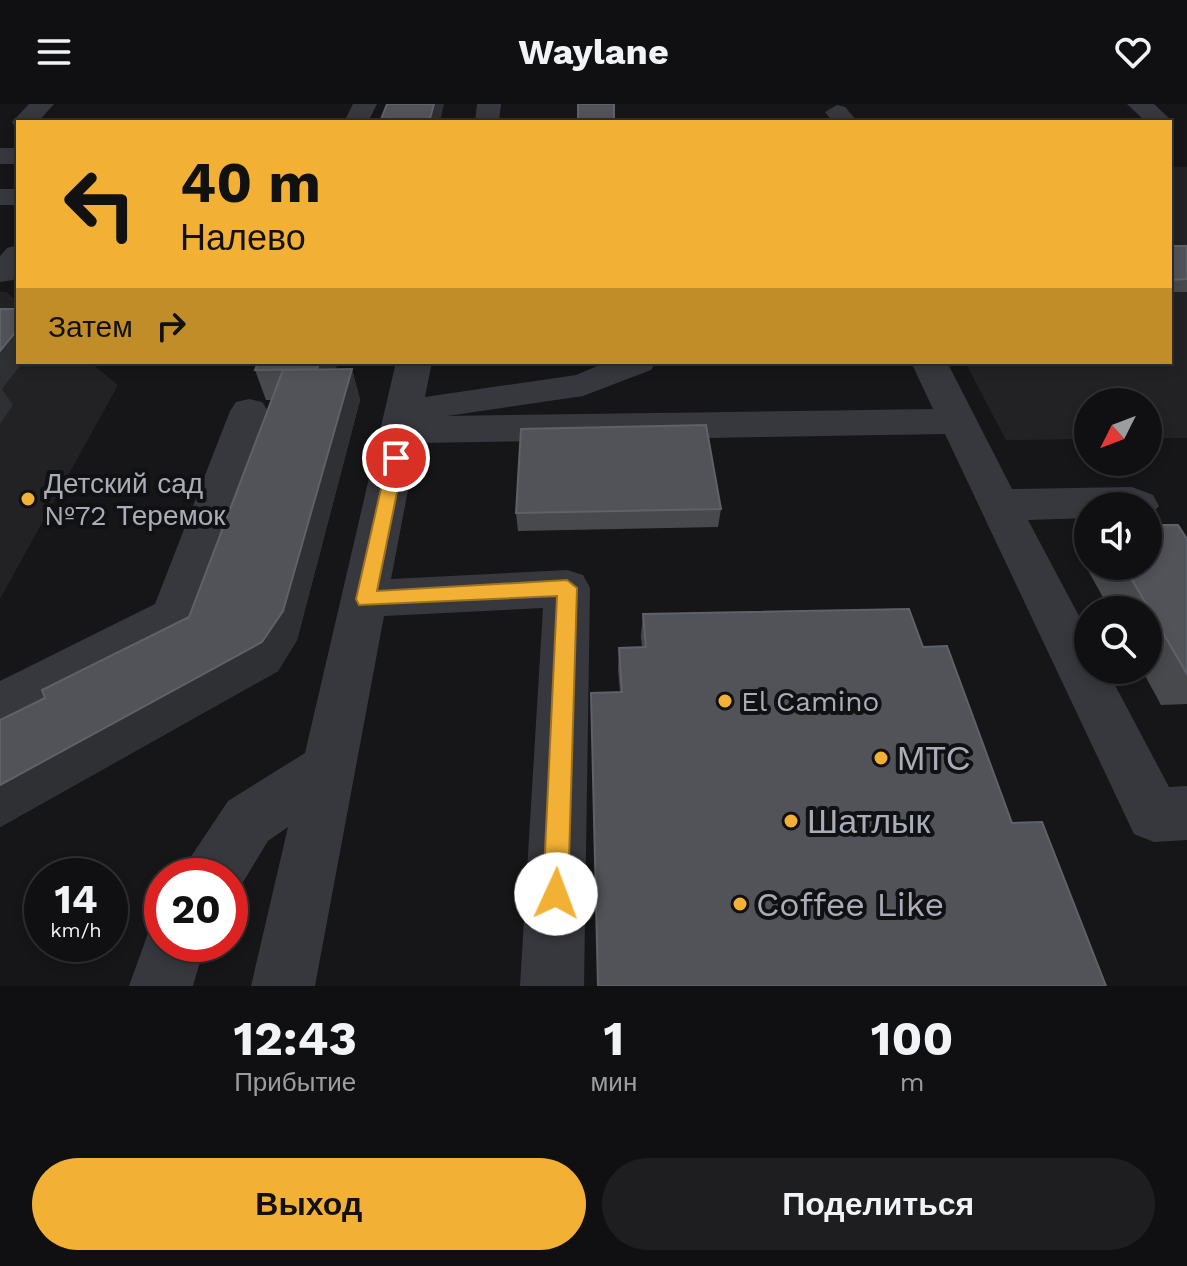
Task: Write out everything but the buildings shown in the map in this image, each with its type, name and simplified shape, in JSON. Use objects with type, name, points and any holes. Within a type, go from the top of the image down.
[{"type":"street","points":[[26,120],[42,104]]},
{"type":"street","points":[[1139,104],[1159,120]]},
{"type":"street","points":[[0,146],[16,130]]},
{"type":"street","points":[[283,986],[414,364]]},
{"type":"street","points":[[404,420],[583,385],[633,364]]},
{"type":"street","points":[[930,364],[1154,815],[1187,813]]},
{"type":"street","points":[[0,706],[174,617],[249,411]]},
{"type":"street","points":[[404,420],[958,421]]},
{"type":"street","points":[[999,505],[1074,503]]},
{"type":"street","points":[[365,599],[567,588],[552,986]]},
{"type":"street","points":[[224,858],[248,821],[329,768]]},
{"type":"street","points":[[161,986],[168,962]]},
{"type":"shaded area","points":[[1172,167],[1187,167],[1187,438],[1162,438],[1162,388],[1074,388],[1074,439],[1006,440],[966,364],[1172,364]]},
{"type":"shaded area","name":"Детский сад №72 Теремок","points":[[0,292],[6,292],[16,300],[16,364],[92,364],[118,385],[0,599]]},
{"type":"place","name":"Детский сад №72 Теремок","points":[[28,499]]},
{"type":"place","name":"El Camino","points":[[725,701]]},
{"type":"place","name":"МТС","points":[[881,758]]},
{"type":"place","name":"Шатлык","points":[[791,821]]},
{"type":"place","name":"Coffee Like","points":[[740,904]]},
{"type":"route","points":[[396,458],[365,599],[567,588],[556,894]]}]
